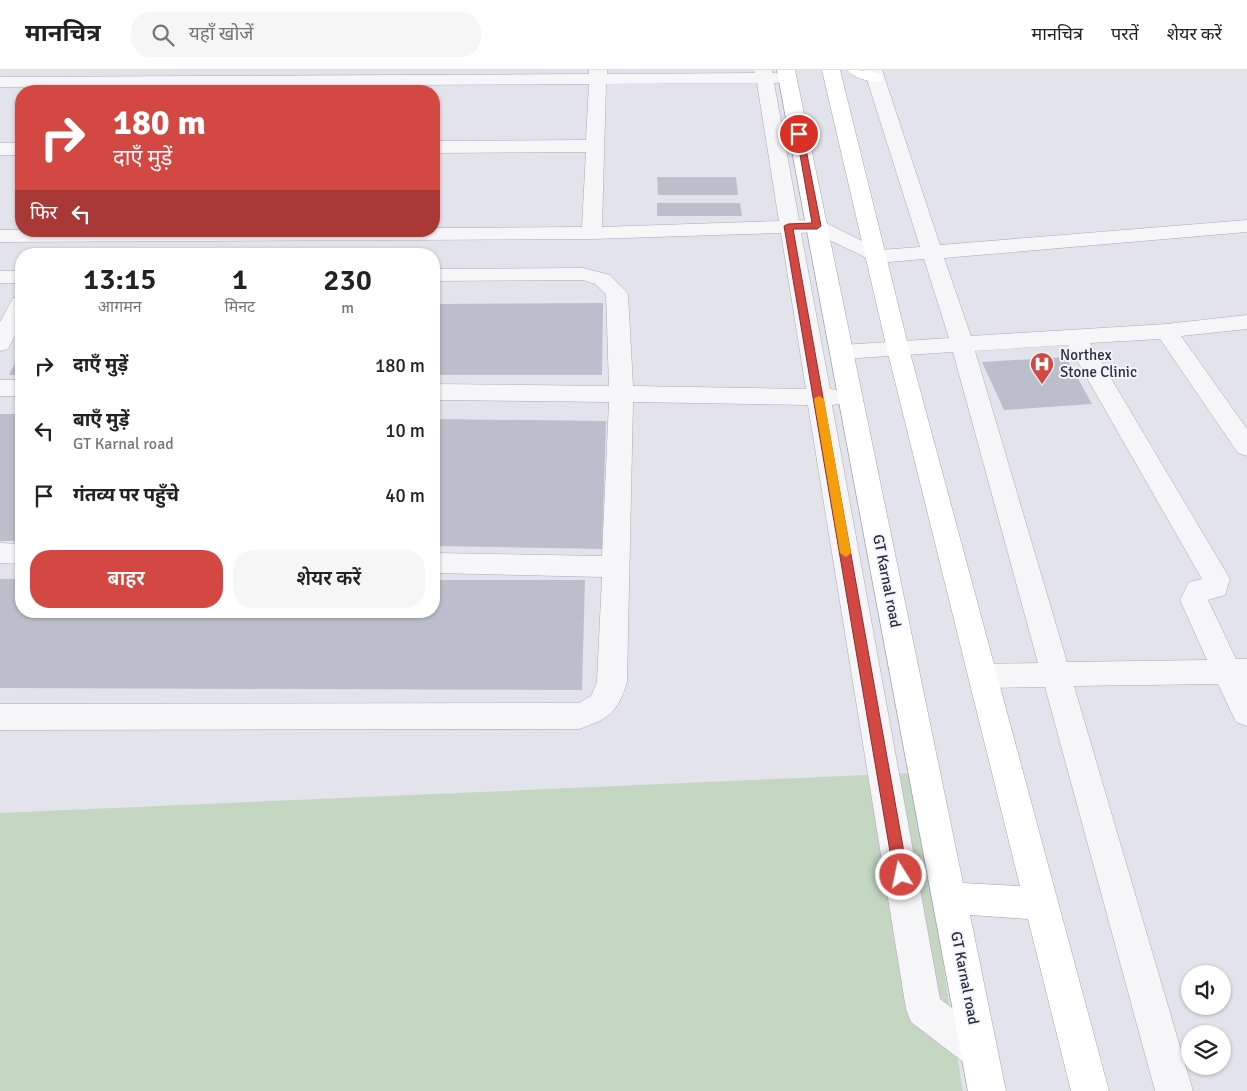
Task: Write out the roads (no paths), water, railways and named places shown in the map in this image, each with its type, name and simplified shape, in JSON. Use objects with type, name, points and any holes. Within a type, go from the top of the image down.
[{"type":"main road","points":[[831,70],[898,349],[1090,1091]]},
{"type":"main road","points":[[856,70],[874,74]]},
{"type":"main road","name":"GT Karnal road","points":[[787,74],[987,1091]]},
{"type":"main road","points":[[949,898],[1042,903]]},
{"type":"street","points":[[0,82],[598,74],[787,74]]},
{"type":"street","points":[[592,233],[598,74]]},
{"type":"street","points":[[763,74],[924,1009],[979,1051]]},
{"type":"street","points":[[874,74],[962,344],[1174,1091]]},
{"type":"street","points":[[440,147],[595,146]]},
{"type":"street","points":[[0,149],[15,149]]},
{"type":"street","points":[[440,234],[592,233],[817,226],[877,257],[1247,226]]},
{"type":"street","points":[[0,236],[15,236]]},
{"type":"street","points":[[0,717],[579,716],[597,710],[608,698],[610,690],[617,566],[621,393],[617,294],[610,282],[583,274],[440,275]]},
{"type":"street","points":[[0,277],[15,277]]},
{"type":"street","points":[[0,344],[15,315]]},
{"type":"street","points":[[842,352],[1166,331],[1247,322]]},
{"type":"street","points":[[1166,331],[1247,446]]},
{"type":"street","points":[[1074,337],[1216,579],[1214,587],[1198,590],[1194,600],[1238,672],[1247,713]]},
{"type":"street","points":[[0,388],[15,388]]},
{"type":"street","points":[[440,392],[851,397]]},
{"type":"street","points":[[0,553],[15,554]]},
{"type":"street","points":[[440,563],[617,566]]},
{"type":"street","points":[[983,676],[1238,672]]},
{"type":"place","name":"Northex Stone Clinic","points":[[1042,385]]}]
